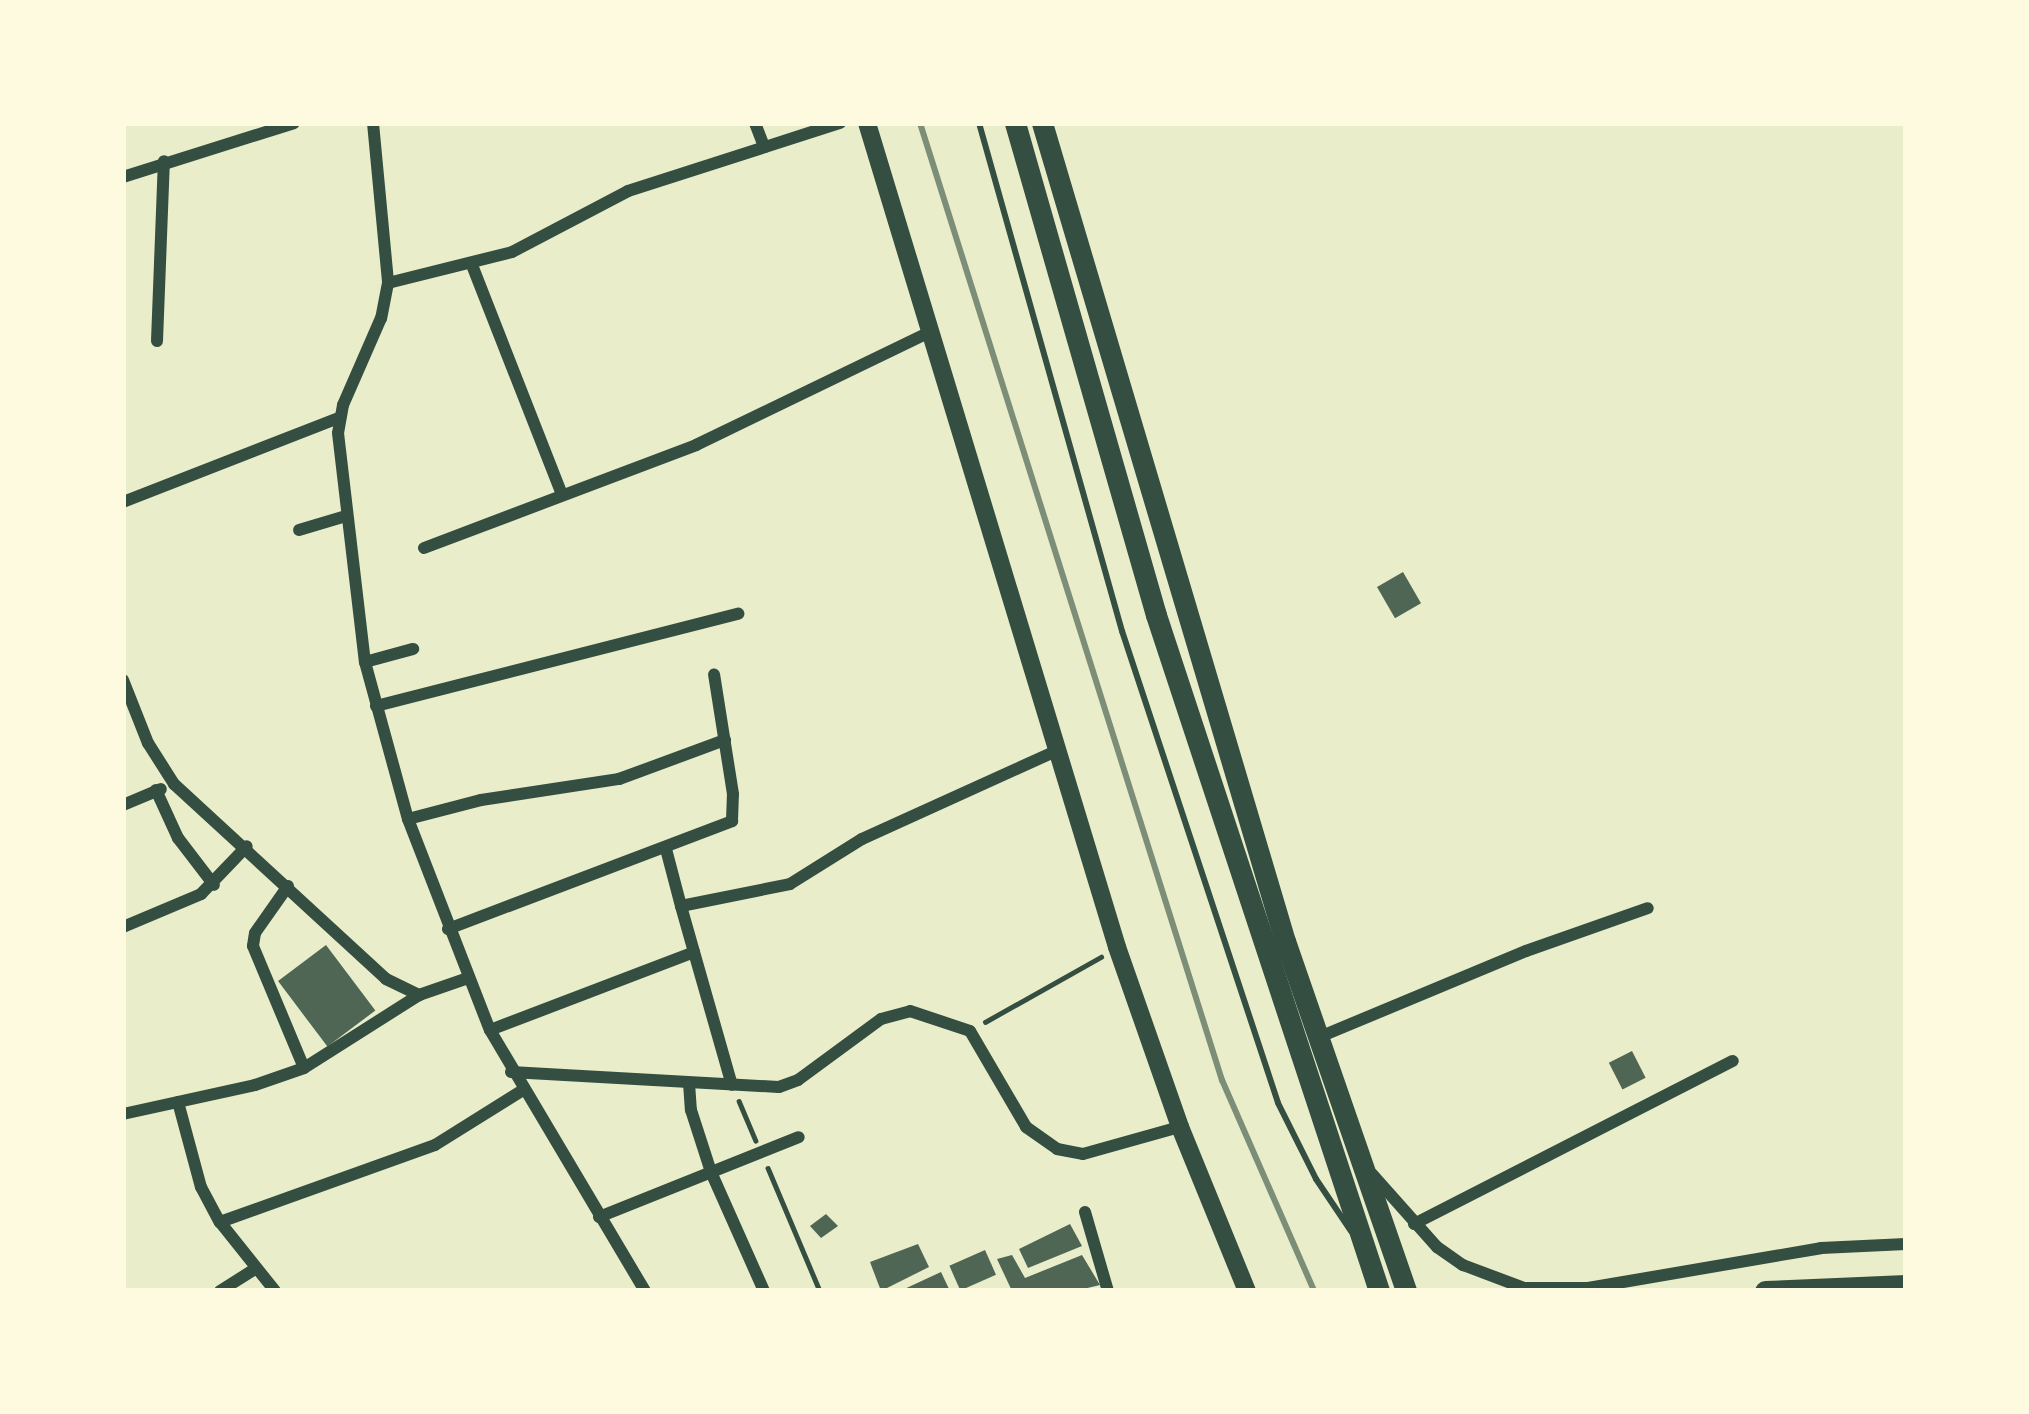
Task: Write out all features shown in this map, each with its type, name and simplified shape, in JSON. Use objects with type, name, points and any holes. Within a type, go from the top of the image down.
[{"type":"main road","points":[[867,123],[1118,947],[1180,1127],[1246,1291]]},
{"type":"main road","points":[[1015,123],[1156,615],[1379,1291]]},
{"type":"main road","points":[[1042,123],[1317,1038],[1406,1291]]},
{"type":"main road","points":[[1765,1291],[1820,1285],[1906,1286]]},
{"type":"street","points":[[123,177],[294,123]]},
{"type":"street","points":[[373,123],[388,283],[381,318],[339,418],[365,662],[407,819],[490,1030],[645,1291]]},
{"type":"street","points":[[755,123],[764,147]]},
{"type":"street","points":[[388,283],[472,265],[542,241],[628,191],[840,123]]},
{"type":"street","points":[[157,341],[164,161]]},
{"type":"street","points":[[472,265],[561,492]]},
{"type":"street","points":[[424,548],[561,492],[696,445],[929,332]]},
{"type":"street","points":[[123,502],[339,418]]},
{"type":"street","points":[[299,530],[346,516]]},
{"type":"street","points":[[376,706],[738,614]]},
{"type":"street","points":[[365,662],[413,649]]},
{"type":"street","points":[[448,929],[732,821],[714,674]]},
{"type":"street","points":[[123,680],[128,707],[174,784],[247,846],[386,979],[419,995]]},
{"type":"street","points":[[407,819],[481,800],[619,779],[725,740]]},
{"type":"street","points":[[681,906],[790,884],[862,839],[1058,750]]},
{"type":"street","points":[[123,805],[174,784]]},
{"type":"street","points":[[156,790],[178,838],[214,885]]},
{"type":"street","points":[[123,927],[214,885],[247,846]]},
{"type":"street","points":[[666,849],[732,1085]]},
{"type":"street","points":[[288,886],[255,933],[253,946],[304,1068]]},
{"type":"street","points":[[1317,1038],[1526,951],[1648,908]]},
{"type":"street","points":[[490,1030],[694,952]]},
{"type":"street","points":[[123,1114],[304,1068],[419,995],[468,978]]},
{"type":"street","points":[[512,1072],[788,1085],[861,1030],[896,1012],[928,1014],[970,1031],[1026,1127],[1057,1149],[1083,1154],[1180,1127]]},
{"type":"street","points":[[1414,1224],[1733,1060]]},
{"type":"street","points":[[689,1083],[711,1172],[764,1291]]},
{"type":"street","points":[[220,1222],[435,1145],[524,1090]]},
{"type":"street","points":[[178,1102],[186,1145],[220,1222],[275,1291]]},
{"type":"street","points":[[599,1217],[799,1137]]},
{"type":"street","points":[[1360,1160],[1414,1224],[1463,1265],[1524,1288],[1556,1291],[1821,1248],[1906,1244]]},
{"type":"street","points":[[1084,1212],[1102,1289]]},
{"type":"street","points":[[220,1291],[255,1269]]},
{"type":"lane","points":[[980,123],[1115,609],[1277,1103],[1316,1179],[1365,1250]]},
{"type":"path","points":[[970,1031],[1118,947]]},
{"type":"path","points":[[732,1085],[820,1291]]},
{"type":"building","points":[[1403,572],[1421,603],[1395,618],[1377,587]]},
{"type":"building","points":[[326,945],[375,1010],[327,1047],[278,981]]},
{"type":"building","points":[[1632,1051],[1646,1078],[1622,1090],[1609,1063]]},
{"type":"building","points":[[826,1214],[838,1226],[821,1238],[810,1226]]},
{"type":"building","points":[[1070,1224],[1082,1246],[1028,1268],[1019,1249]]},
{"type":"building","points":[[918,1244],[929,1267],[881,1291],[870,1262]]},
{"type":"building","points":[[985,1250],[996,1275],[960,1291],[949,1266]]},
{"type":"building","points":[[1012,1255],[1025,1278],[1082,1255],[1100,1285],[1075,1291],[1012,1291],[997,1259]]},
{"type":"building","points":[[941,1272],[950,1291],[900,1291]]},
{"type":"railway","points":[[920,123],[1222,1080],[1314,1291]]}]
